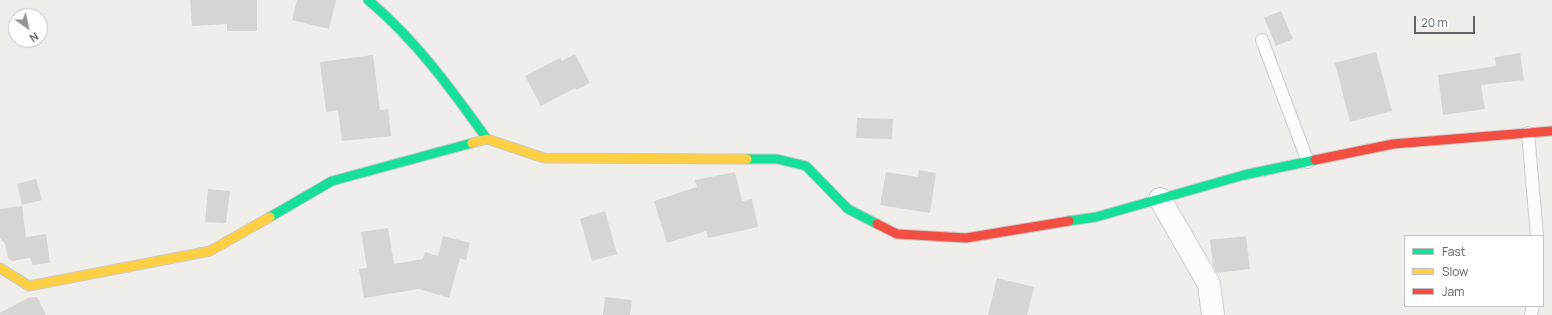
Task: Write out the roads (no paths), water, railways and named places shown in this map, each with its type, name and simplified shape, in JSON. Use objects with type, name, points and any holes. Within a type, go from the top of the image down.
[{"type":"street","points":[[368,0],[387,15],[432,63],[487,139]]},
{"type":"street","points":[[0,268],[29,286],[210,250],[332,181],[487,139],[544,158],[777,158],[806,166],[848,209],[897,234],[966,238],[1096,217],[1244,175],[1393,144],[1552,131]]},
{"type":"street","points":[[1160,199],[1209,284],[1213,315]]},
{"type":"lane","points":[[1262,40],[1308,162]]},
{"type":"lane","points":[[1528,133],[1537,235]]}]
